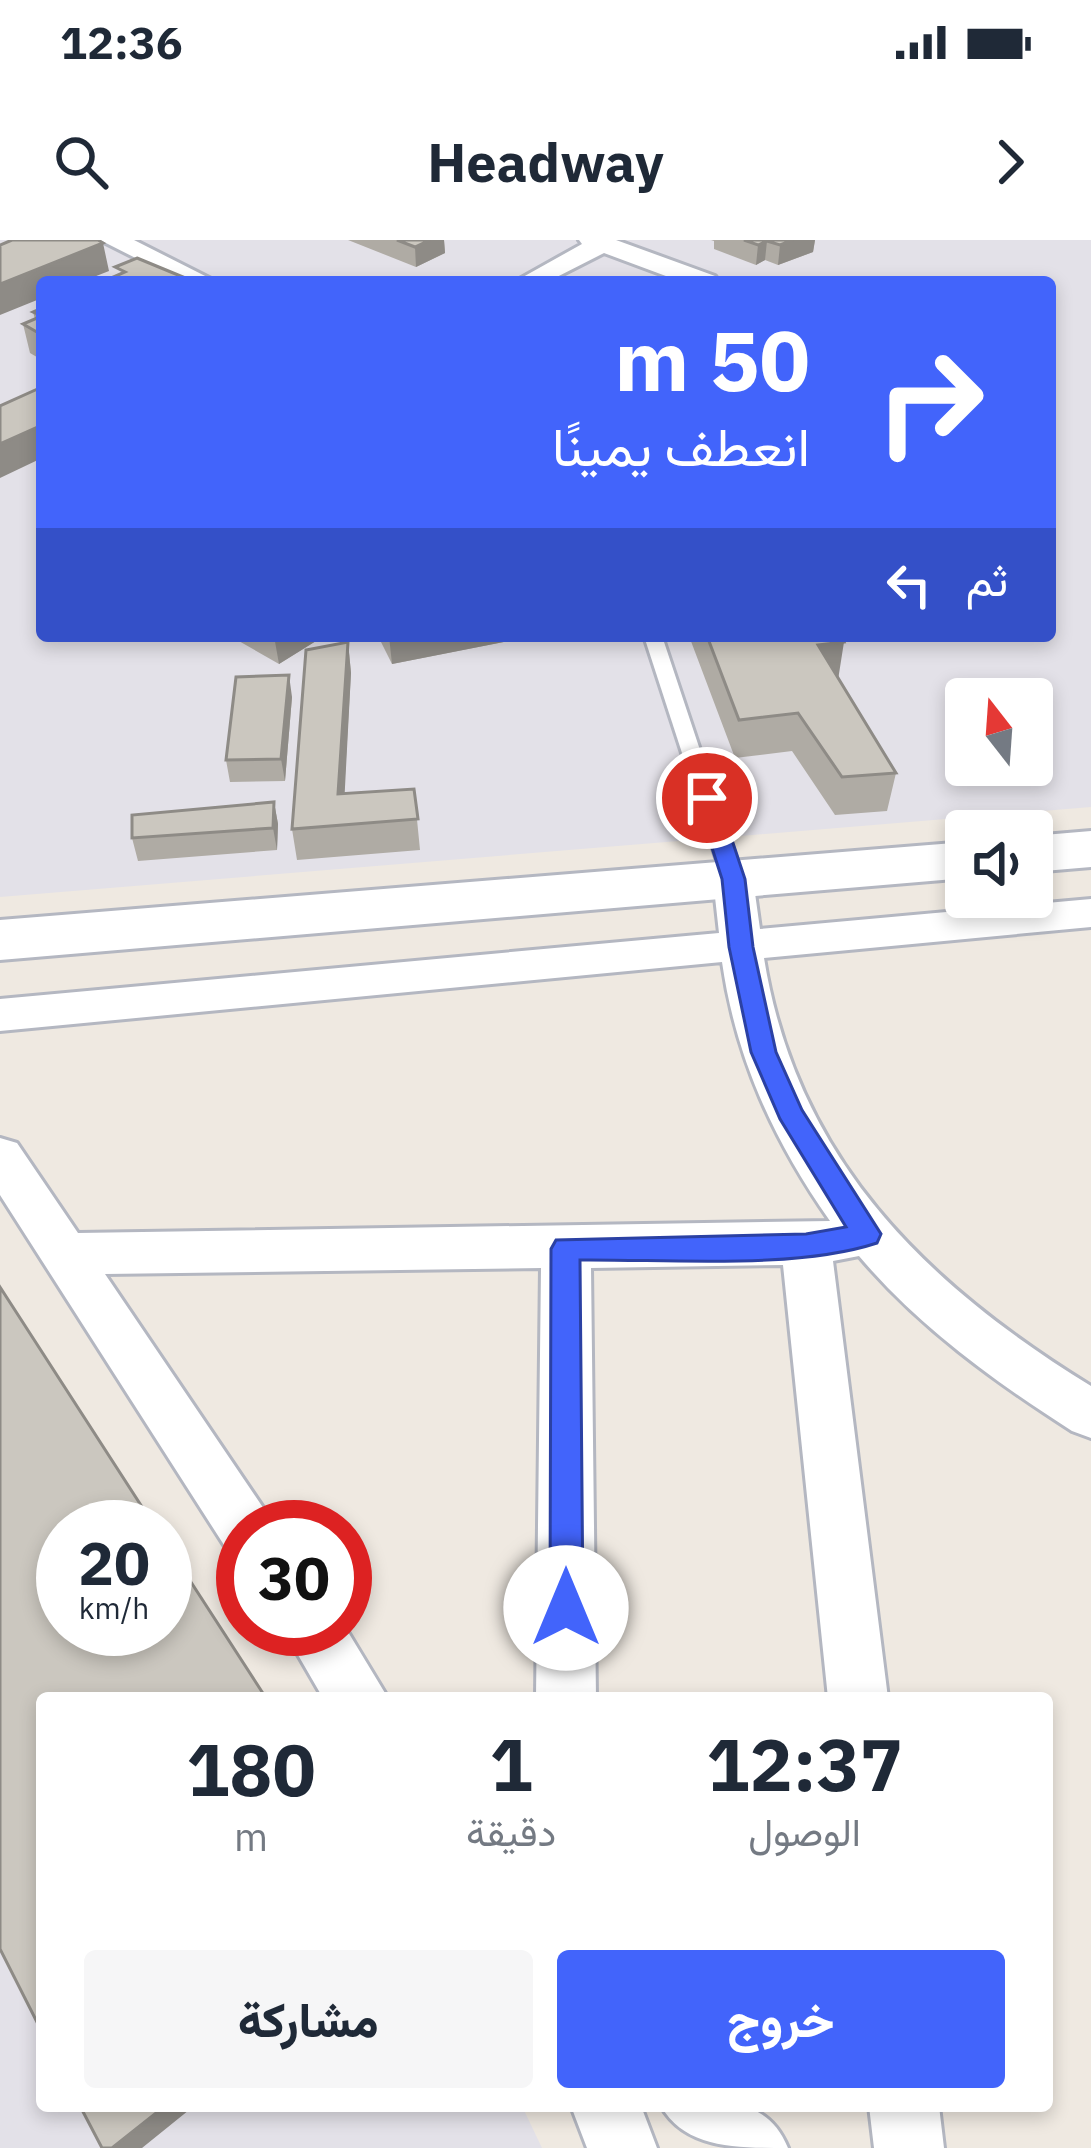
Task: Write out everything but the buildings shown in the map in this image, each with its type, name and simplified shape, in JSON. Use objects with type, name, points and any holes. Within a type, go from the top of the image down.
[{"type":"street","points":[[113,240],[191,276]]},
{"type":"street","points":[[538,276],[597,242],[690,276]]},
{"type":"street","points":[[0,940],[945,862]]},
{"type":"street","points":[[733,879],[741,947],[764,1052],[789,1112],[829,1182],[867,1234],[958,1324],[1022,1373],[1091,1414]]},
{"type":"street","points":[[0,1015],[1091,913]]},
{"type":"street","points":[[0,1156],[226,1500]]},
{"type":"street","points":[[62,1254],[806,1245],[867,1234]]},
{"type":"street","points":[[806,1245],[857,1692]]},
{"type":"street","points":[[566,1249],[566,1692]]},
{"type":"street","points":[[330,1656],[354,1692]]},
{"type":"street","points":[[607,2112],[622,2148]]},
{"type":"street","points":[[704,2112],[753,2148]]},
{"type":"street","points":[[905,2112],[909,2148]]},
{"type":"lane","points":[[655,642],[733,879]]},
{"type":"shaded area","points":[[0,240],[1091,240],[1091,807],[945,810],[945,819],[0,897]]},
{"type":"shaded area","points":[[0,1294],[56,1500],[36,1500],[36,1656],[192,1656],[192,1648],[253,1692],[36,1692],[36,2112],[525,2112],[542,2148],[0,2148]]},
{"type":"route","points":[[566,1608],[566,1249],[806,1245],[867,1234],[829,1182],[789,1112],[764,1052],[741,947],[733,879],[707,798]]}]
